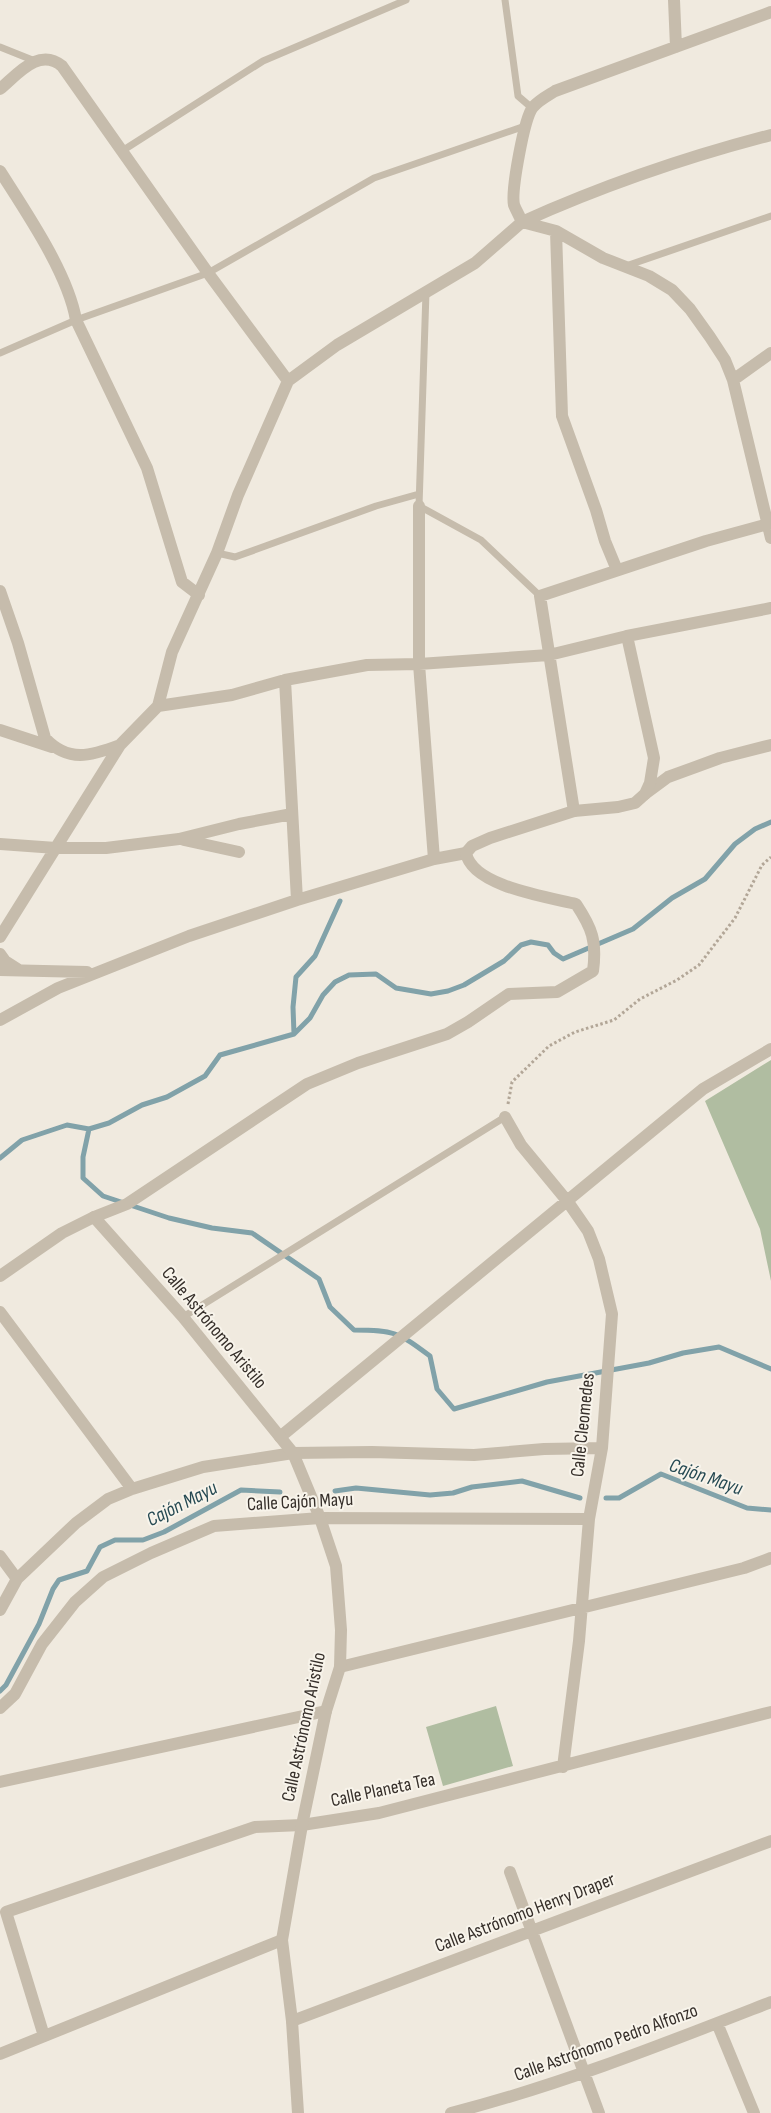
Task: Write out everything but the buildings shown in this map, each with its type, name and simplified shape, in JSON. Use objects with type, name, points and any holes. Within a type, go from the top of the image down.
[{"type":"street","points":[[674,0],[676,47]]},
{"type":"street","points":[[522,222],[514,204],[525,126],[532,108],[541,99],[554,91],[771,12]]},
{"type":"street","points":[[0,89],[35,61],[45,58],[54,59],[62,66],[208,273],[288,381]]},
{"type":"street","points":[[0,937],[120,745],[158,706],[172,652],[199,595],[238,495],[288,381],[337,345],[475,263],[522,222],[627,179],[696,155],[771,135]]},
{"type":"street","points":[[0,171],[60,273],[74,308],[76,320],[147,468],[182,582],[199,595]]},
{"type":"street","points":[[522,222],[556,231],[603,258],[649,276],[672,290],[690,308],[725,360],[733,380],[771,538]]},
{"type":"street","points":[[556,231],[562,416],[596,510],[605,541],[617,570]]},
{"type":"street","points":[[733,380],[771,353]]},
{"type":"street","points":[[419,500],[419,664],[434,860]]},
{"type":"street","points":[[574,811],[540,596],[706,541],[768,524]]},
{"type":"street","points":[[0,591],[18,643],[45,738],[54,748]]},
{"type":"street","points":[[158,706],[232,695],[285,680],[368,664],[419,664],[549,656],[627,636],[771,608]]},
{"type":"street","points":[[627,636],[654,758],[653,773],[644,794]]},
{"type":"street","points":[[285,680],[297,900]]},
{"type":"street","points":[[0,730],[68,754],[87,755],[120,745]]},
{"type":"street","points":[[0,1020],[58,988],[189,936],[297,900],[434,860],[466,853],[472,846],[490,838],[574,811],[618,808],[635,803],[668,777],[720,758],[771,745]]},
{"type":"street","points":[[0,844],[56,848],[106,848],[179,839],[239,824],[292,814]]},
{"type":"street","points":[[179,839],[239,852]]},
{"type":"street","points":[[0,1276],[62,1233],[94,1217],[127,1204],[307,1084],[358,1063],[446,1034],[468,1022],[509,994],[557,992],[593,971],[595,955],[590,926],[576,904],[532,894],[492,880],[476,870],[468,861],[466,853]]},
{"type":"street","points":[[0,954],[5,961],[21,971]]},
{"type":"street","points":[[0,970],[97,972]]},
{"type":"street","points":[[280,1437],[703,1089],[771,1048]]},
{"type":"street","name":"Calle Cleomedes","points":[[505,1117],[521,1145],[568,1202],[588,1231],[599,1259],[612,1314],[602,1448],[589,1519],[579,1641],[563,1767]]},
{"type":"street","name":"Calle Astrónomo Aristilo","points":[[94,1217],[183,1317],[293,1453],[320,1518],[336,1566],[341,1630],[340,1667],[326,1711],[302,1825],[282,1940],[292,2021],[298,2113]]},
{"type":"street","points":[[0,1312],[132,1489]]},
{"type":"street","points":[[0,1610],[17,1579],[76,1523],[108,1499],[132,1489],[203,1467],[293,1453],[372,1452],[474,1455],[544,1449],[602,1448]]},
{"type":"street","name":"Calle Cajón Mayu","points":[[0,1708],[15,1694],[42,1644],[75,1602],[103,1578],[151,1553],[214,1526],[320,1518],[589,1519]]},
{"type":"street","points":[[0,1556],[17,1579]]},
{"type":"street","points":[[340,1667],[744,1568],[771,1558]]},
{"type":"street","points":[[0,1782],[326,1711]]},
{"type":"street","points":[[769,1712],[771,1725]]},
{"type":"street","name":"Calle Planeta Tea","points":[[44,2036],[6,1912],[255,1828],[302,1825],[379,1813],[563,1767],[769,1712]]},
{"type":"street","name":"Calle Astrónomo Henry Draper","points":[[292,2021],[771,1840]]},
{"type":"street","points":[[510,1872],[599,2113]]},
{"type":"street","points":[[0,2054],[282,1940]]},
{"type":"street","name":"Calle Astrónomo Pedro Alfonzo","points":[[451,2113],[494,2102],[584,2073],[771,2002]]},
{"type":"street","points":[[717,2023],[754,2113]]},
{"type":"lane","points":[[122,151],[263,61],[406,0]]},
{"type":"lane","points":[[505,0],[518,96],[532,108]]},
{"type":"lane","points":[[0,47],[35,61]]},
{"type":"lane","points":[[0,353],[76,320],[208,273],[374,178],[525,126]]},
{"type":"lane","points":[[626,266],[771,216]]},
{"type":"lane","points":[[419,500],[426,291]]},
{"type":"lane","points":[[217,552],[235,558],[376,506],[419,500],[481,540],[540,596]]},
{"type":"lane","points":[[183,1317],[505,1117]]},
{"type":"path","points":[[505,1117],[512,1082],[548,1046],[575,1032],[614,1020],[640,999],[678,980],[699,965],[735,918],[762,865],[771,857]]},
{"type":"green space","points":[[771,1060],[771,1281],[760,1229],[705,1101]]},
{"type":"green space","points":[[496,1706],[513,1766],[443,1786],[426,1727]]},
{"type":"waterway","points":[[0,1158],[22,1140],[67,1125],[89,1129],[109,1123],[142,1105],[167,1097],[205,1076],[220,1055],[294,1034],[310,1018],[323,995],[335,982],[349,975],[376,974],[396,988],[431,994],[448,991],[464,985],[504,961],[521,945],[531,942],[548,945],[554,953],[563,959],[633,929],[672,898],[705,879],[735,844],[755,829],[771,822]]},
{"type":"waterway","points":[[294,1034],[293,1007],[296,977],[315,956],[340,901]]},
{"type":"waterway","points":[[89,1129],[83,1157],[83,1178],[103,1196],[169,1218],[212,1228],[252,1233],[319,1279],[330,1307],[354,1330],[395,1334],[430,1356],[437,1389],[454,1409],[547,1382],[649,1363],[683,1353],[719,1347],[771,1369]]},
{"type":"waterway","name":"Cajón Mayu","points":[[606,1498],[619,1498],[661,1474],[747,1508],[771,1510]]},
{"type":"waterway","name":"Cajón Mayu","points":[[335,1491],[356,1488],[430,1495],[453,1493],[472,1487],[522,1481],[580,1498]]},
{"type":"waterway","name":"Cajón Mayu","points":[[0,1691],[6,1685],[39,1624],[53,1589],[59,1580],[87,1571],[100,1547],[115,1540],[143,1540],[164,1532],[241,1490],[280,1492]]}]
